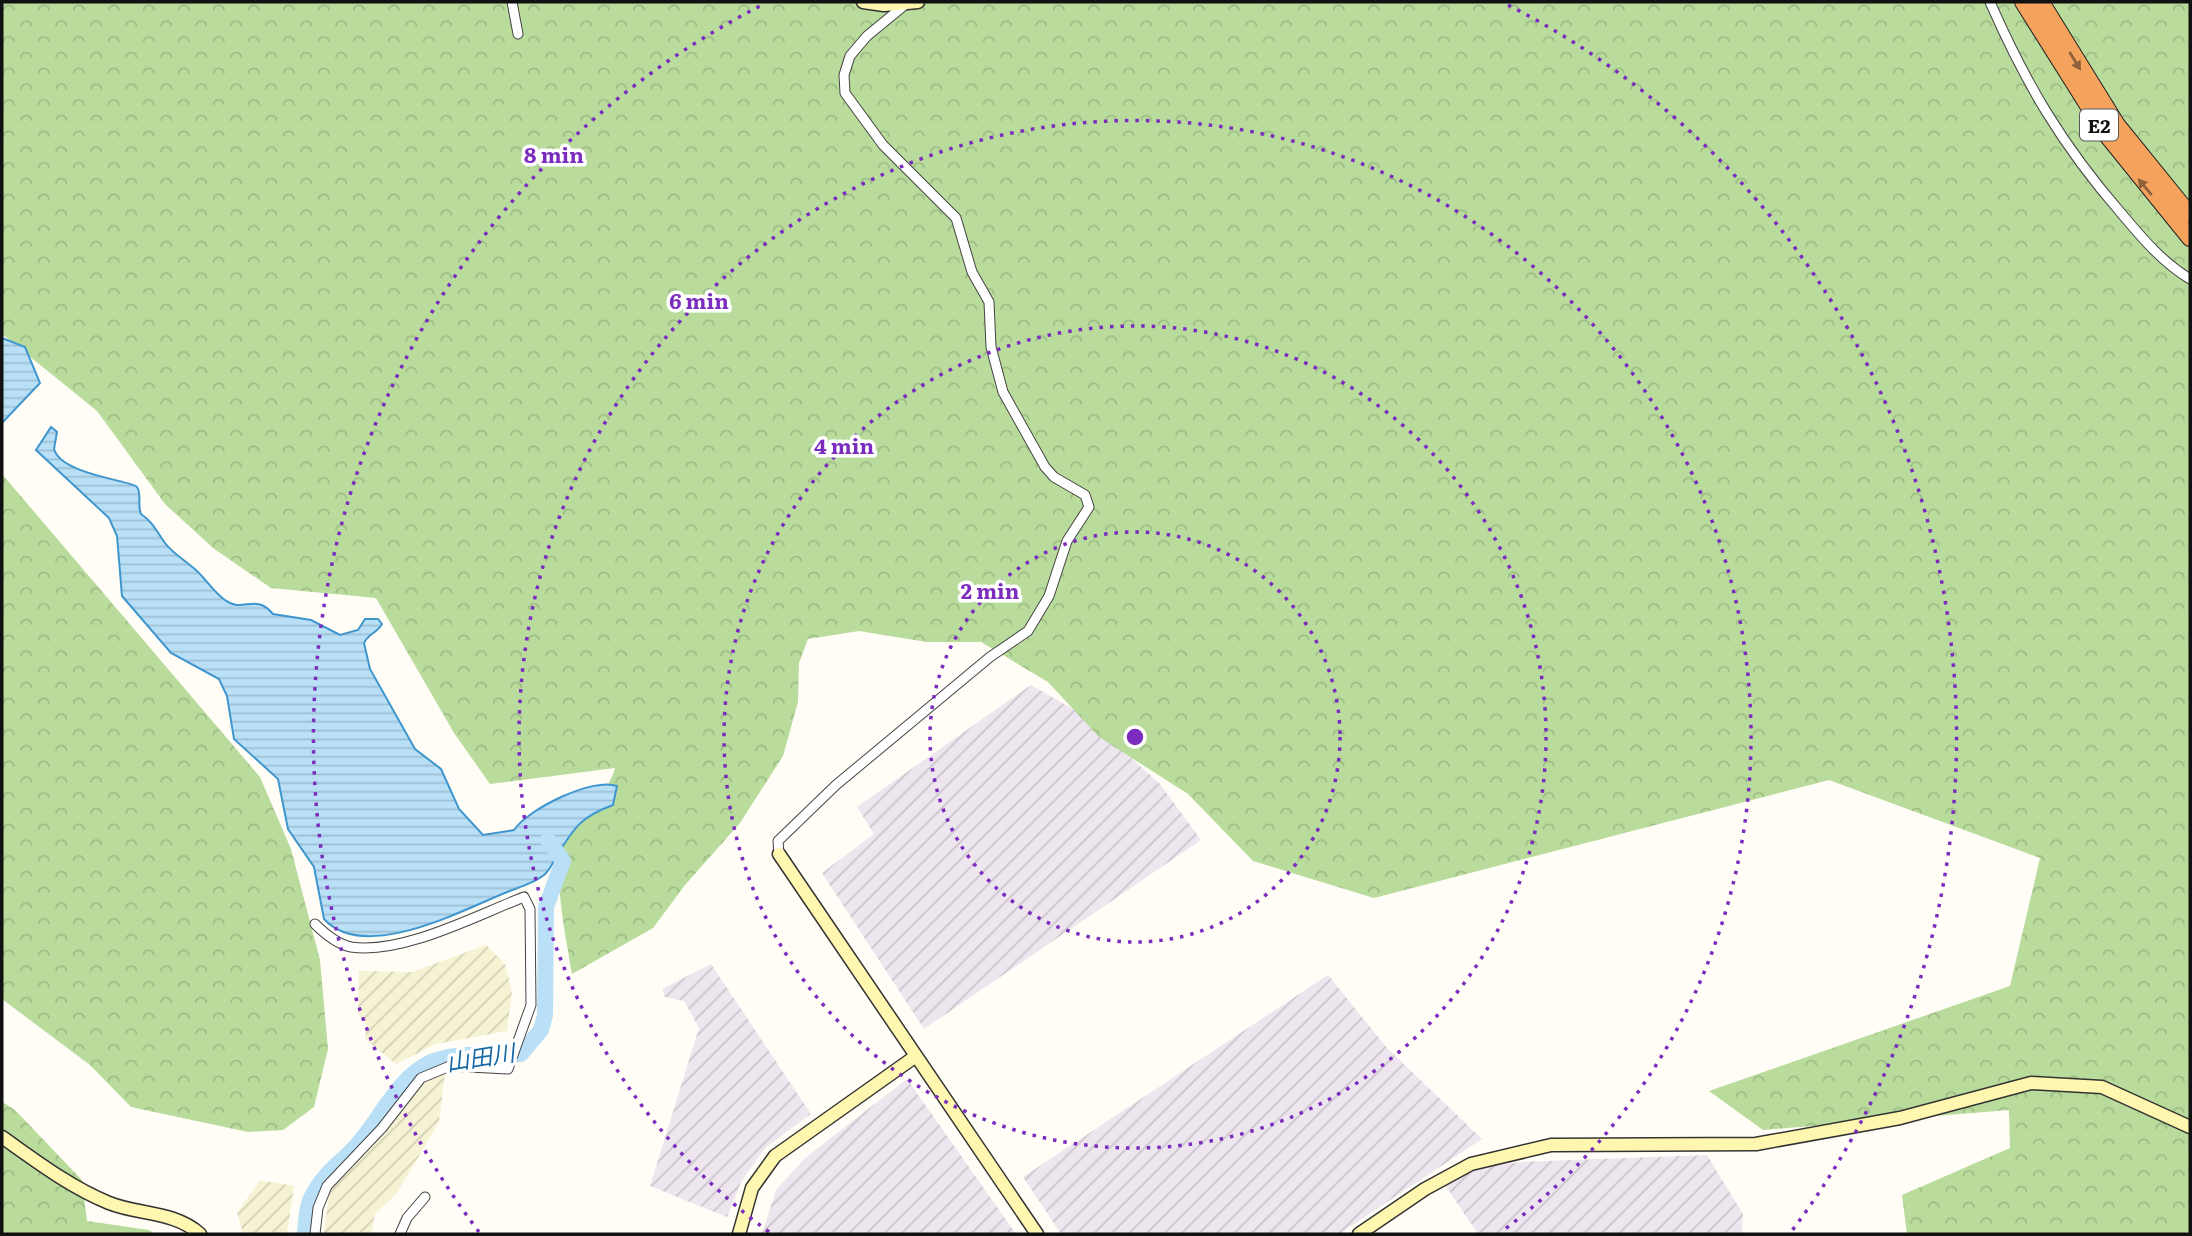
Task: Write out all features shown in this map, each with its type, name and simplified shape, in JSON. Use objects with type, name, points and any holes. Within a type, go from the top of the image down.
[{"type":"highway","name":"E2","points":[[2023,2],[2106,134],[2190,238]]},
{"type":"highway","name":"E2","points":[[2041,2],[2117,125],[2190,215]]},
{"type":"street","points":[[512,2],[518,34]]},
{"type":"street","points":[[863,2],[884,5],[912,3]]},
{"type":"street","points":[[1990,2],[2019,69],[2047,117],[2086,172],[2165,264],[2190,279]]},
{"type":"street","points":[[912,3],[867,36],[850,56],[844,75],[845,93],[883,145],[956,218],[972,272],[989,302],[991,347],[1003,392],[1045,467],[1054,477],[1085,495],[1089,507],[1067,541],[1049,596],[1028,631],[990,657],[836,785],[778,841],[779,854],[1037,1234]]},
{"type":"street","points":[[315,924],[327,936],[351,947],[384,946],[426,935],[524,897],[530,909],[531,1005],[508,1069],[450,1066],[421,1078],[382,1128],[327,1186],[318,1208],[315,1234]]},
{"type":"street","points":[[739,1234],[752,1188],[775,1156],[916,1056]]},
{"type":"street","points":[[1359,1234],[1425,1189],[1471,1164],[1552,1144],[1756,1144],[1913,1115],[2031,1083],[2102,1087],[2190,1126]]},
{"type":"street","points":[[2,1137],[87,1194],[112,1204],[156,1213],[191,1226],[200,1234]]},
{"type":"street","points":[[400,1234],[407,1218],[425,1197]]},
{"type":"shaded area","points":[[1031,685],[1085,716],[1160,784],[1201,840],[924,1029],[822,873],[874,834],[857,807]]},
{"type":"shaded area","points":[[486,945],[505,964],[512,992],[507,1031],[436,1044],[396,1064],[365,1039],[367,1025],[358,1014],[359,971],[412,972]]},
{"type":"shaded area","points":[[711,964],[811,1114],[765,1148],[742,1180],[727,1217],[650,1186],[699,1028],[684,1001],[665,997],[662,989]]},
{"type":"shaded area","points":[[1328,975],[1387,1048],[1482,1139],[1339,1234],[1061,1234],[1023,1177]]},
{"type":"shaded area","points":[[435,1073],[445,1073],[439,1122],[397,1193],[375,1214],[371,1234],[324,1234],[329,1193],[338,1178],[391,1125],[423,1082]]},
{"type":"shaded area","points":[[907,1079],[1016,1234],[762,1234],[776,1190],[805,1158]]},
{"type":"shaded area","points":[[1707,1155],[1743,1214],[1742,1234],[1478,1234],[1445,1185],[1475,1169],[1520,1162]]},
{"type":"shaded area","points":[[260,1180],[294,1186],[287,1234],[243,1234],[237,1213]]},
{"type":"green space","points":[[2,2],[2190,2],[2190,1234],[1907,1234],[1902,1195],[2010,1148],[2009,1110],[1763,1130],[1709,1091],[2010,986],[2040,858],[1829,780],[1374,898],[1253,861],[1188,794],[1099,737],[1048,682],[981,642],[927,642],[859,631],[808,639],[799,663],[798,702],[783,756],[740,823],[685,885],[653,928],[572,974],[560,895],[563,834],[574,810],[605,788],[615,768],[490,784],[454,733],[376,598],[271,588],[213,548],[165,504],[97,411],[2,334]]},
{"type":"green space","points":[[2,474],[260,777],[291,849],[320,960],[328,1049],[314,1107],[283,1130],[248,1132],[131,1107],[90,1065],[2,999]]},
{"type":"green space","points":[[2,1102],[15,1110],[82,1180],[87,1221],[149,1230],[155,1234],[2,1234]]},
{"type":"water","points":[[2,338],[25,347],[40,383],[2,423]]},
{"type":"water","points":[[51,427],[57,432],[54,449],[59,458],[83,471],[137,487],[141,514],[169,547],[231,604],[260,604],[273,614],[311,620],[340,635],[358,630],[365,619],[378,619],[382,624],[364,643],[370,669],[415,749],[441,769],[459,809],[483,835],[514,830],[546,804],[593,786],[617,786],[613,805],[585,819],[568,838],[548,871],[529,884],[410,930],[362,936],[341,931],[324,919],[314,867],[288,829],[278,779],[234,739],[227,696],[219,679],[171,653],[122,596],[117,536],[109,518],[36,450]]},
{"type":"waterway","name":"山田川","points":[[305,1234],[308,1206],[316,1189],[365,1135],[408,1078],[431,1062],[451,1056],[521,1054],[541,1030],[545,1015],[546,907],[563,861],[548,840]]}]
